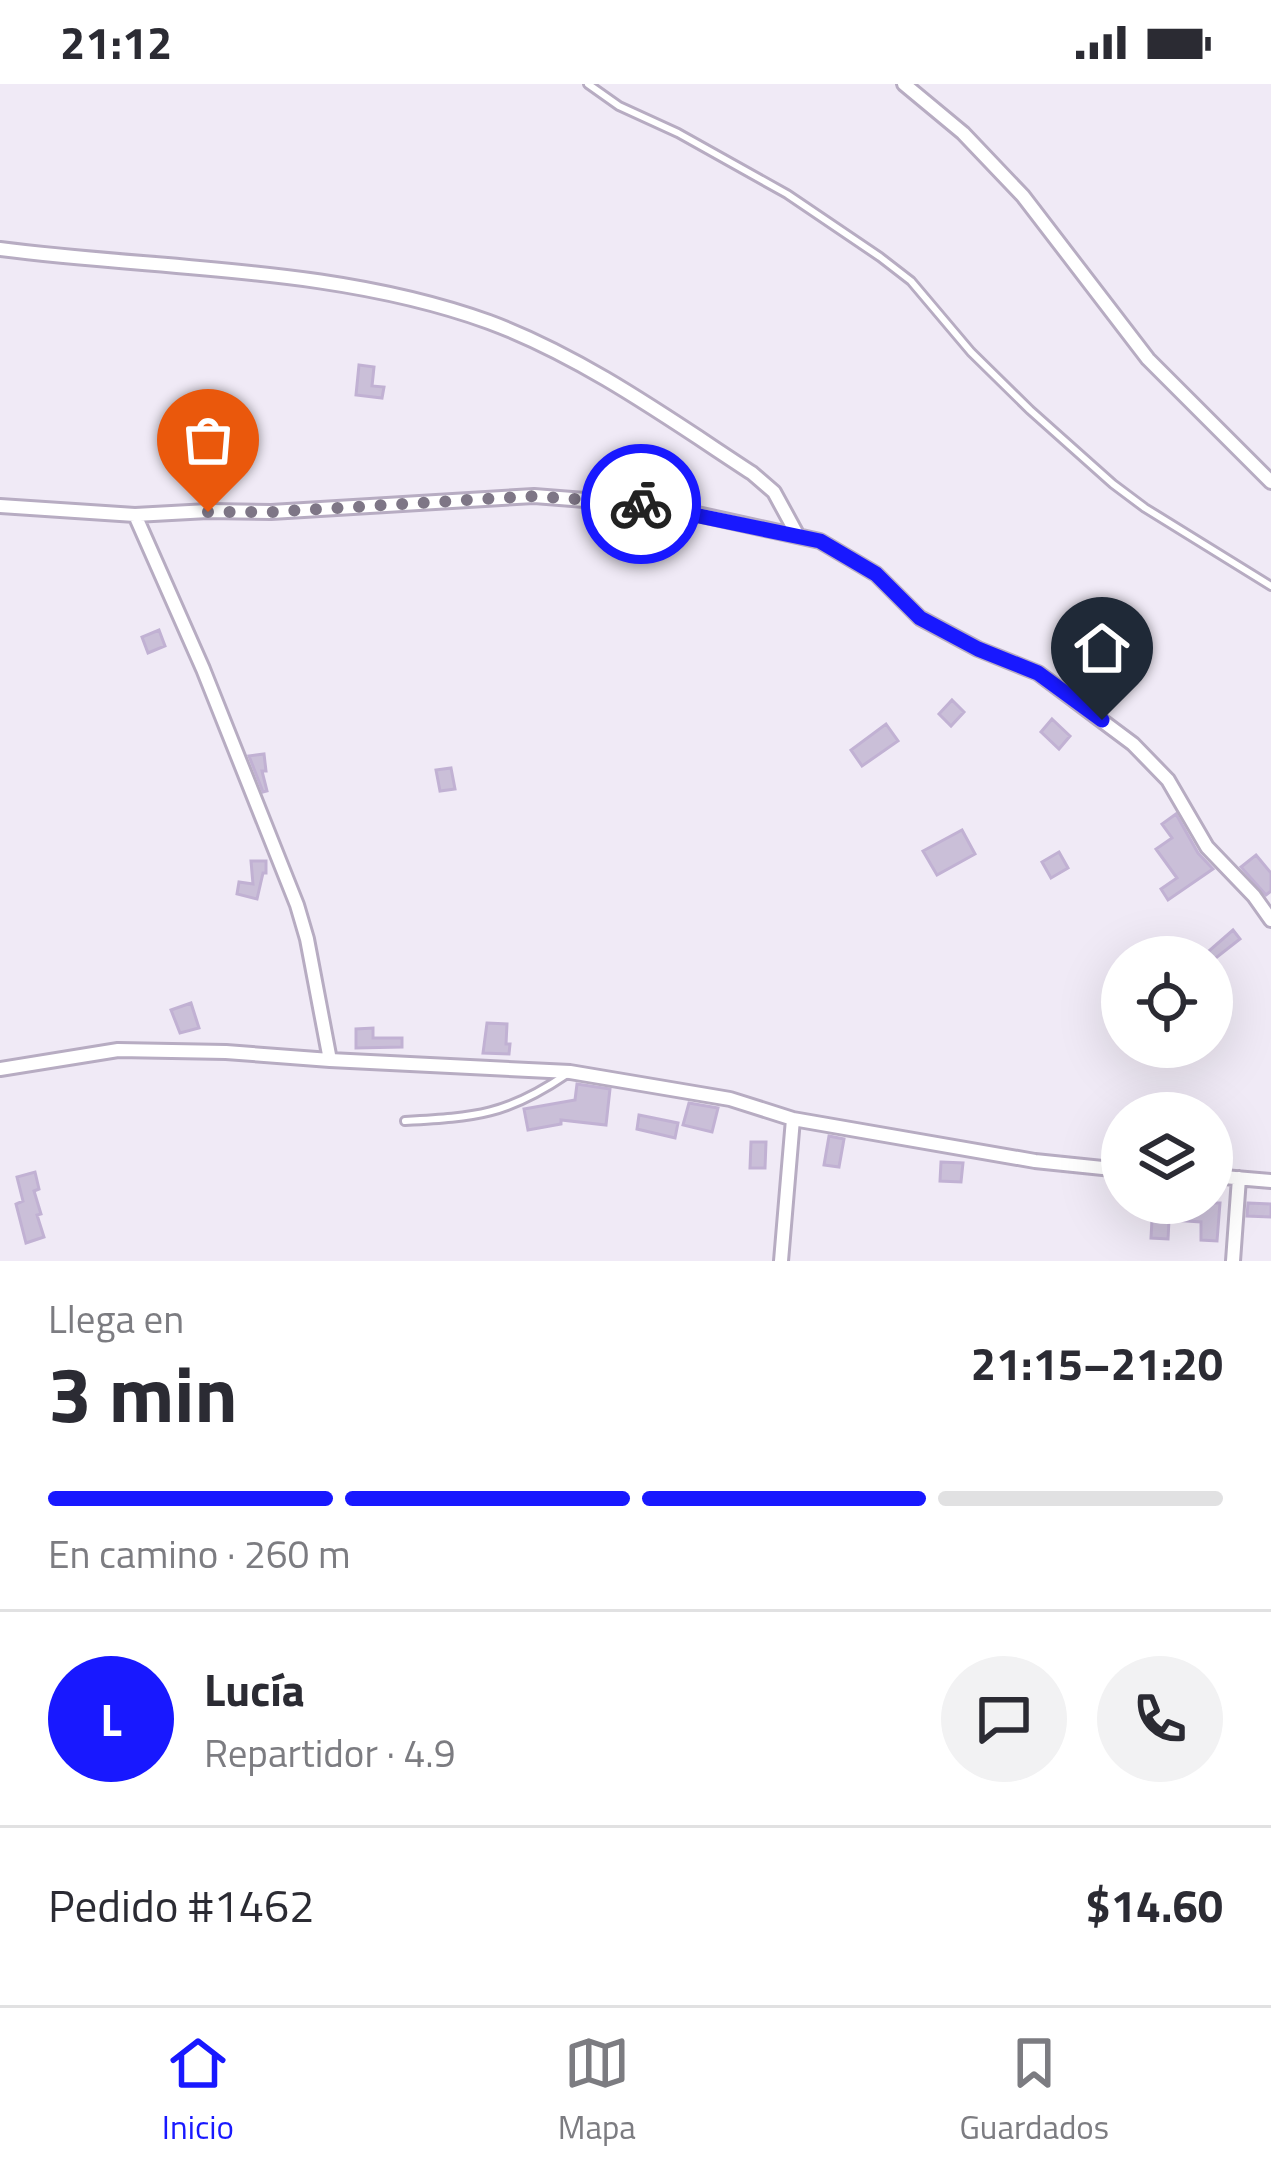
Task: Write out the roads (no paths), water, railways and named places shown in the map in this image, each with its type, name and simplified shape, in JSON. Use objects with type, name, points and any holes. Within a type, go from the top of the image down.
[{"type":"street","points":[[904,84],[963,133],[1023,196],[1148,358],[1271,482]]},
{"type":"street","points":[[0,249],[320,282],[490,322],[580,366],[752,472],[774,492],[798,536]]},
{"type":"street","points":[[0,506],[135,515],[534,496],[661,506],[820,541],[876,574],[920,618],[1038,673],[1133,744],[1168,780],[1208,847],[1271,920]]},
{"type":"street","points":[[135,515],[298,905],[330,1060]]},
{"type":"street","points":[[0,1069],[118,1050],[570,1072],[730,1100],[793,1119],[1101,1168]]},
{"type":"street","points":[[781,1261],[793,1119]]},
{"type":"street","points":[[1233,1178],[1271,1181]]},
{"type":"street","points":[[1233,1261],[1239,1178]]},
{"type":"lane","points":[[588,84],[619,106],[787,194],[880,257],[910,280],[971,352],[1030,410],[1113,484],[1271,586]]},
{"type":"lane","points":[[405,1121],[469,1117],[506,1108],[535,1096],[570,1072]]}]
